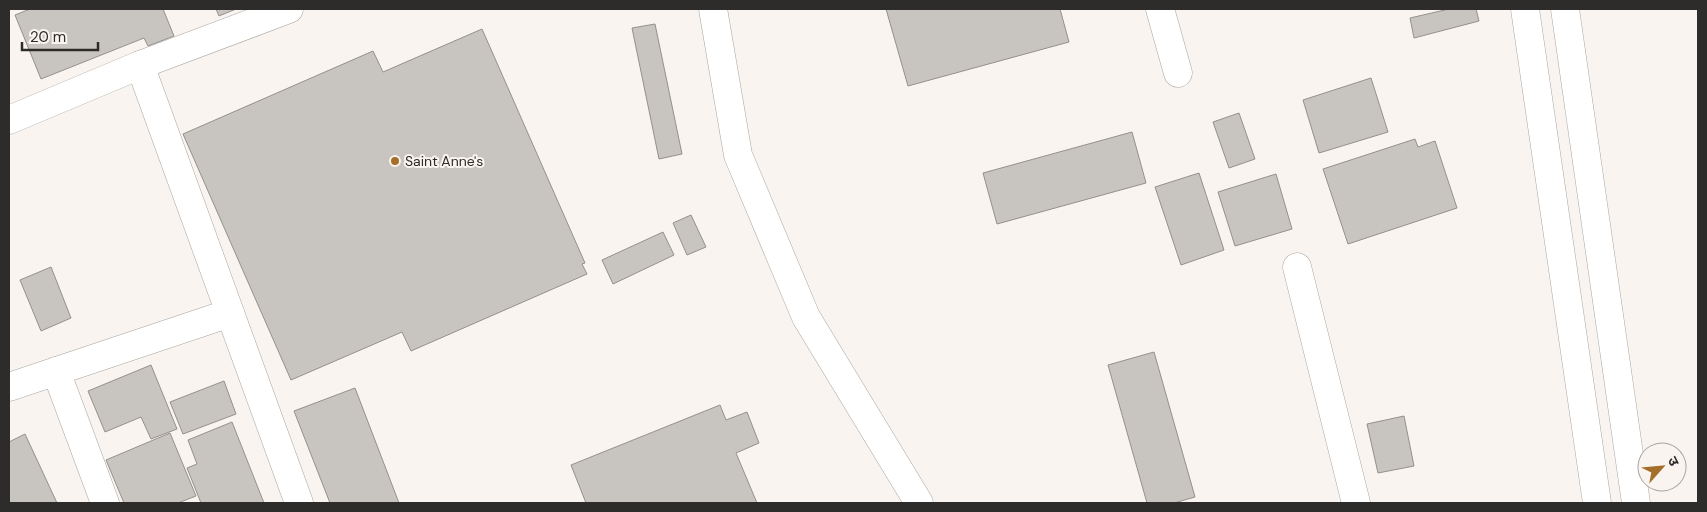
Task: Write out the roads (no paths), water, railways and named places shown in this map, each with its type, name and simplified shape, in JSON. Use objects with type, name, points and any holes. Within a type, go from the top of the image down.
[{"type":"main road","points":[[9,120],[140,66],[289,9]]},
{"type":"main road","points":[[714,9],[738,155],[806,318],[919,503]]},
{"type":"main road","points":[[1160,9],[1178,73]]},
{"type":"main road","points":[[1525,9],[1596,503]]},
{"type":"main road","points":[[1565,9],[1636,503]]},
{"type":"main road","points":[[140,66],[300,503]]},
{"type":"main road","points":[[1298,267],[1356,503]]},
{"type":"main road","points":[[9,387],[230,312]]},
{"type":"main road","points":[[56,371],[105,503]]},
{"type":"place","name":"Saint Anne's","points":[[395,161]]}]
